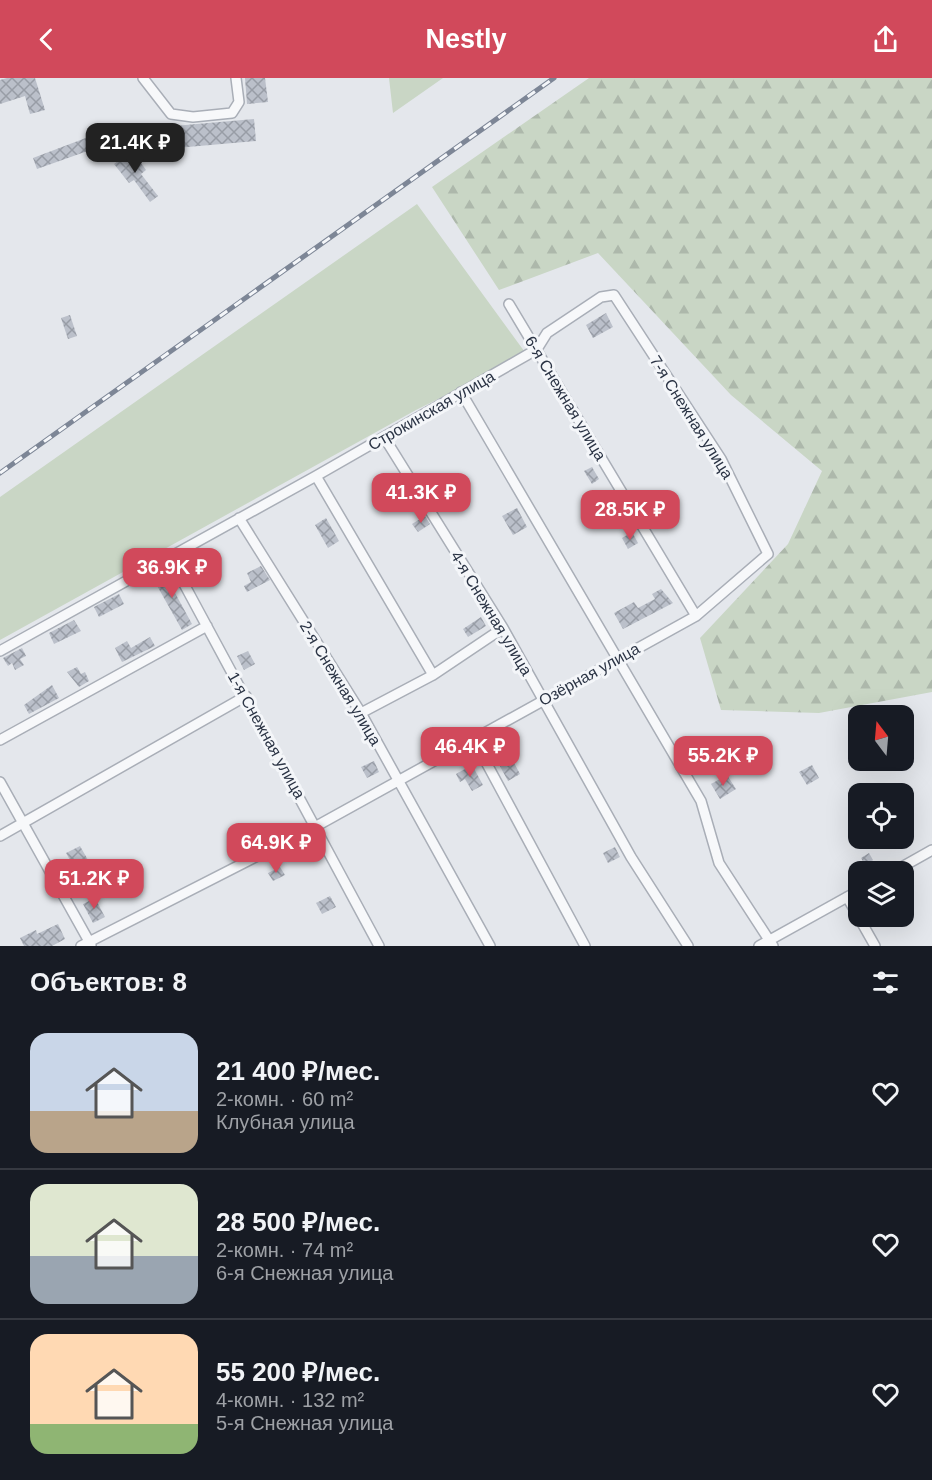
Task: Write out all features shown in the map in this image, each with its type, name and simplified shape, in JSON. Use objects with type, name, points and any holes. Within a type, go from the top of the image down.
[{"type":"street","points":[[143,78],[171,114],[193,117],[232,113],[238,102],[236,78]]},
{"type":"street","name":"7-я Снежная улица","points":[[601,297],[614,295],[637,329],[721,459],[768,554]]},
{"type":"street","name":"Строкинская улица","points":[[0,651],[316,476],[537,349],[547,333],[601,297]]},
{"type":"street","name":"6-я Снежная улица","points":[[509,304],[696,616]]},
{"type":"street","points":[[460,392],[701,801],[719,863],[771,943]]},
{"type":"street","name":"4-я Снежная улица","points":[[384,437],[503,628],[631,857],[688,946]]},
{"type":"street","points":[[316,476],[433,675]]},
{"type":"street","name":"2-я Снежная улица","points":[[239,518],[361,713],[490,946]]},
{"type":"street","name":"Озёрная улица","points":[[87,945],[316,825],[696,616],[768,554]]},
{"type":"street","name":"1-я Снежная улица","points":[[170,556],[379,946]]},
{"type":"street","points":[[0,740],[207,626]]},
{"type":"street","points":[[361,713],[433,675],[503,628]]},
{"type":"street","points":[[0,836],[246,696]]},
{"type":"street","points":[[473,738],[585,946]]},
{"type":"street","points":[[0,782],[87,945]]},
{"type":"street","points":[[912,861],[932,850]]},
{"type":"street","points":[[759,946],[771,943],[847,897]]},
{"type":"street","points":[[864,927],[874,946]]},
{"type":"green space","points":[[389,78],[443,78],[393,113]]},
{"type":"green space","points":[[589,78],[932,78],[932,692],[862,705],[848,705],[848,708],[819,713],[721,710],[700,638],[788,544],[822,471],[731,395],[598,253],[499,290],[432,187]]},
{"type":"green space","points":[[417,204],[527,355],[416,410],[0,640],[0,497]]},
{"type":"building","points":[[35,78],[45,110],[30,114],[25,96],[0,104],[0,80]]},
{"type":"building","points":[[245,78],[265,78],[268,102],[247,104]]},
{"type":"building","points":[[254,119],[256,141],[176,148],[174,126]]},
{"type":"building","points":[[91,136],[96,148],[37,169],[33,158]]},
{"type":"building","points":[[132,150],[146,170],[141,174],[158,196],[150,202],[134,180],[129,183],[114,164]]},
{"type":"building","points":[[606,313],[613,327],[593,338],[586,325]]},
{"type":"building","points":[[70,315],[77,336],[68,339],[61,318]]},
{"type":"building","points":[[592,467],[599,479],[592,484],[584,471]]},
{"type":"building","points":[[517,508],[527,527],[513,535],[502,516]]},
{"type":"building","points":[[425,516],[430,524],[418,532],[412,524]]},
{"type":"building","points":[[326,518],[339,541],[328,548],[315,525]]},
{"type":"building","points":[[632,532],[638,543],[628,549],[622,538]]},
{"type":"building","points":[[261,566],[270,580],[247,592],[244,586],[251,582],[247,573]]},
{"type":"building","points":[[162,569],[192,624],[182,630],[151,575]]},
{"type":"building","points":[[661,589],[673,603],[623,629],[614,613],[634,602],[638,608],[655,599],[652,594]]},
{"type":"building","points":[[119,594],[124,604],[99,617],[94,607]]},
{"type":"building","points":[[481,617],[486,626],[468,637],[463,629]]},
{"type":"building","points":[[74,620],[81,631],[54,644],[49,633]]},
{"type":"building","points":[[150,637],[155,646],[122,662],[115,648],[127,641],[131,648]]},
{"type":"building","points":[[22,648],[26,656],[20,659],[24,665],[15,670],[12,663],[8,666],[3,658]]},
{"type":"building","points":[[248,651],[255,664],[244,670],[237,656]]},
{"type":"building","points":[[77,667],[81,674],[85,672],[89,681],[79,687],[67,672]]},
{"type":"building","points":[[52,685],[59,698],[29,714],[24,705]]},
{"type":"building","points":[[503,742],[520,774],[508,781],[490,748]]},
{"type":"building","points":[[374,761],[379,772],[367,778],[361,767]]},
{"type":"building","points":[[472,765],[483,785],[472,791],[465,779],[460,782],[456,774]]},
{"type":"building","points":[[812,765],[819,778],[807,785],[799,772]]},
{"type":"building","points":[[727,775],[736,789],[720,799],[711,784]]},
{"type":"building","points":[[80,846],[88,860],[74,867],[66,853]]},
{"type":"building","points":[[615,847],[620,857],[608,863],[603,853]]},
{"type":"building","points":[[869,853],[873,860],[863,861],[861,858]]},
{"type":"building","points":[[280,867],[285,875],[273,881],[268,873]]},
{"type":"building","points":[[330,896],[336,907],[322,914],[316,903]]},
{"type":"building","points":[[95,898],[105,917],[93,923],[83,904]]},
{"type":"building","points":[[58,924],[65,939],[52,946],[24,946],[20,938],[36,930],[37,934]]},
{"type":"railway","points":[[0,473],[554,78]]}]
